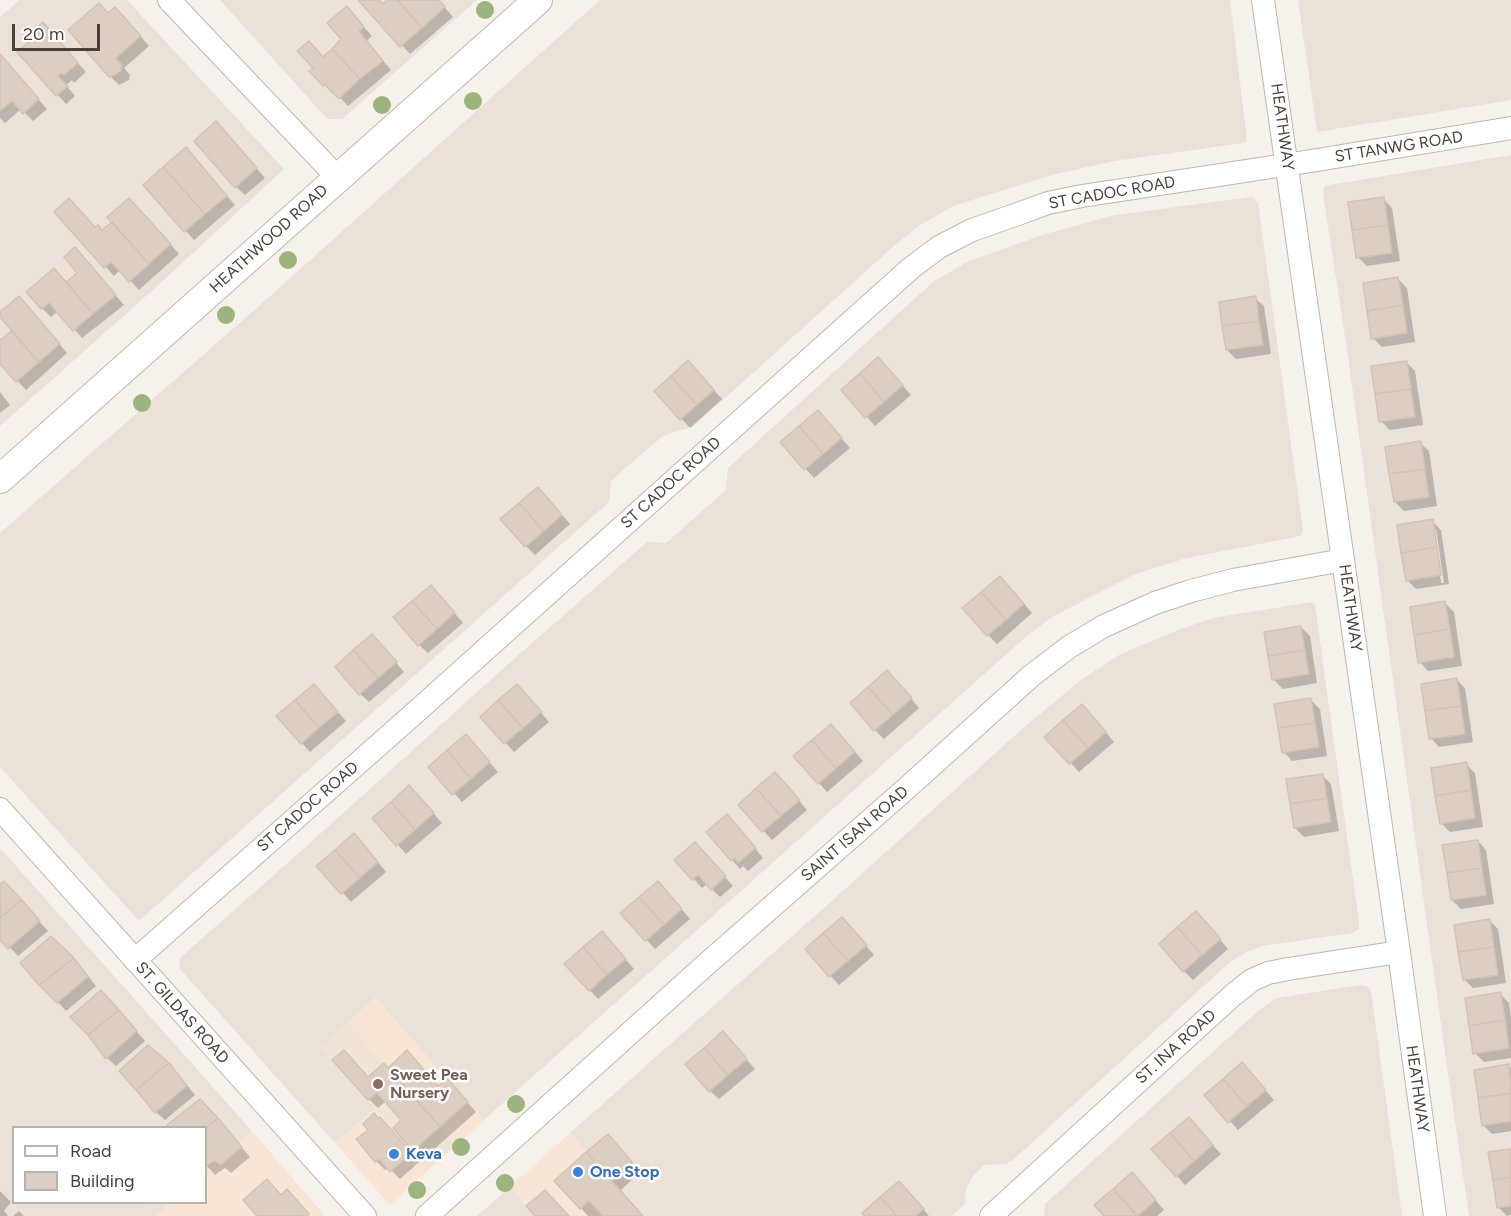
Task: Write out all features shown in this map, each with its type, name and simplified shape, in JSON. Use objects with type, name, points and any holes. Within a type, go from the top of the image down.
[{"type":"street","points":[[169,0],[338,178]]},
{"type":"street","name":"HEATHWOOD ROAD","points":[[0,479],[538,0]]},
{"type":"street","name":"HEATHWAY","points":[[1263,0],[1435,1216]]},
{"type":"street","name":"ST TANWG ROAD","points":[[1287,165],[1511,128]]},
{"type":"street","name":"ST CADOC ROAD","points":[[135,960],[903,276],[939,247],[972,230],[1048,203],[1287,165]]},
{"type":"street","name":"SAINT ISAN ROAD","points":[[427,1216],[1031,676],[1069,647],[1104,626],[1155,603],[1191,591],[1233,580],[1343,560]]},
{"type":"street","name":"ST. GILDAS ROAD","points":[[0,809],[365,1216]]},
{"type":"street","name":"ST. INA ROAD","points":[[991,1216],[1252,980],[1268,973],[1288,969],[1399,952]]},
{"type":"shaded area","points":[[20,0],[127,0],[284,169],[0,426],[0,17]]},
{"type":"shaded area","points":[[220,0],[477,0],[342,119],[329,119]]},
{"type":"shaded area","points":[[600,0],[1230,0],[1247,140],[1244,143],[1114,161],[1052,175],[953,206],[919,226],[694,426],[663,436],[623,470],[611,481],[609,502],[139,921],[0,767],[0,533],[259,306]]},
{"type":"shaded area","points":[[1298,0],[1511,0],[1511,100],[1317,132]]},
{"type":"shaded area","points":[[1511,155],[1511,1216],[1469,1216],[1323,194],[1324,187],[1329,185]]},
{"type":"shaded area","points":[[1252,197],[1258,203],[1303,531],[1300,536],[1183,559],[1133,575],[1052,617],[1028,635],[484,1120],[375,998],[321,1048],[375,1108],[335,1143],[180,969],[181,957],[647,542],[666,543],[726,490],[728,468],[933,282],[967,262],[1045,234],[1115,215]]},
{"type":"shaded area","points":[[1312,602],[1315,605],[1359,929],[1353,933],[1262,946],[1230,962],[1013,1160],[1006,1164],[984,1165],[971,1178],[966,1190],[965,1204],[951,1216],[643,1216],[570,1133],[1022,729],[1081,680],[1119,655],[1213,618]]},
{"type":"shaded area","points":[[0,848],[252,1131],[207,1171],[207,1126],[12,1126],[12,1204],[170,1204],[156,1216],[0,1216]]},
{"type":"shaded area","points":[[1367,986],[1371,991],[1402,1216],[1044,1216],[1045,1204],[1258,1011],[1276,998]]},
{"type":"shaded area","points":[[376,998],[484,1120],[456,1145],[348,1023]]},
{"type":"shaded area","name":"Sweet Pea Nursery","points":[[348,1023],[456,1145],[429,1169],[321,1048]]},
{"type":"shaded area","points":[[375,1108],[429,1169],[390,1205],[335,1143]]},
{"type":"shaded area","points":[[252,1131],[325,1216],[156,1216],[170,1204],[207,1204],[207,1171]]},
{"type":"shaded area","points":[[570,1133],[643,1216],[535,1216],[510,1187]]},
{"type":"shaded area","points":[[510,1187],[535,1216],[477,1216]]},
{"type":"building","points":[[358,0],[379,0],[383,4],[387,0],[397,0],[422,28],[400,47]]},
{"type":"building","points":[[397,0],[439,0],[445,7],[422,28]]},
{"type":"building","points":[[99,3],[108,13],[115,7],[141,36],[116,58],[122,65],[121,71],[109,77],[68,30]]},
{"type":"building","points":[[347,6],[364,27],[359,31],[383,61],[360,79],[332,49],[341,39],[327,23]]},
{"type":"building","points":[[43,22],[78,63],[64,75],[62,73],[58,76],[68,86],[56,96],[17,52],[32,39],[28,35]]},
{"type":"building","points":[[309,41],[323,57],[332,49],[360,79],[339,99],[309,71],[313,68],[297,51]]},
{"type":"building","points":[[0,54],[39,99],[23,114],[12,101],[0,111]]},
{"type":"building","points":[[216,121],[257,168],[235,188],[194,141]]},
{"type":"building","points":[[186,147],[227,196],[205,214],[163,167]]},
{"type":"building","points":[[163,167],[205,214],[184,232],[143,185]]},
{"type":"building","points":[[1384,197],[1388,225],[1352,230],[1348,202]]},
{"type":"building","points":[[69,198],[95,227],[98,225],[102,230],[112,222],[149,264],[129,282],[111,262],[104,268],[54,212]]},
{"type":"building","points":[[129,198],[171,244],[149,264],[107,217]]},
{"type":"building","points":[[1388,225],[1392,253],[1356,258],[1352,230]]},
{"type":"building","points":[[75,247],[116,295],[93,314],[66,282],[77,273],[64,257]]},
{"type":"building","points":[[54,268],[93,314],[73,331],[49,303],[41,309],[26,292]]},
{"type":"building","points":[[1398,277],[1403,305],[1367,311],[1363,283]]},
{"type":"building","points":[[19,296],[60,344],[39,362],[0,317],[0,312]]},
{"type":"building","points":[[1256,296],[1259,321],[1222,326],[1219,302]]},
{"type":"building","points":[[1403,305],[1407,333],[1371,339],[1367,311]]},
{"type":"building","points":[[1259,321],[1263,345],[1226,350],[1222,326]]},
{"type":"building","points":[[11,331],[39,362],[16,382],[0,364],[0,339]]},
{"type":"building","points":[[878,357],[903,385],[884,402],[860,373]]},
{"type":"building","points":[[688,360],[714,390],[697,405],[671,376]]},
{"type":"building","points":[[1407,361],[1411,389],[1375,394],[1371,366]]},
{"type":"building","points":[[860,373],[884,402],[865,418],[841,390]]},
{"type":"building","points":[[671,376],[697,405],[680,420],[654,391]]},
{"type":"building","points":[[1411,389],[1415,417],[1379,422],[1375,394]]},
{"type":"building","points":[[818,410],[842,438],[823,454],[799,426]]},
{"type":"building","points":[[799,426],[823,454],[804,470],[780,442]]},
{"type":"building","points":[[1421,441],[1425,469],[1389,474],[1385,447]]},
{"type":"building","points":[[1425,469],[1429,497],[1394,502],[1389,474]]},
{"type":"building","points":[[538,487],[562,515],[544,531],[519,503]]},
{"type":"building","points":[[519,503],[544,531],[525,547],[500,519]]},
{"type":"building","points":[[1433,519],[1437,547],[1401,553],[1397,525]]},
{"type":"building","points":[[1437,547],[1441,575],[1406,581],[1401,553]]},
{"type":"building","points":[[1000,576],[1024,604],[1006,620],[981,592]]},
{"type":"building","points":[[431,585],[455,613],[437,629],[412,601]]},
{"type":"building","points":[[981,592],[1006,620],[987,636],[962,608]]},
{"type":"building","points":[[412,601],[437,629],[418,646],[393,617]]},
{"type":"building","points":[[1445,601],[1450,629],[1414,635],[1410,607]]},
{"type":"building","points":[[1301,626],[1305,650],[1268,656],[1264,632]]},
{"type":"building","points":[[1450,629],[1454,657],[1418,663],[1414,635]]},
{"type":"building","points":[[372,634],[397,662],[378,678],[353,650]]},
{"type":"building","points":[[353,650],[378,678],[359,695],[335,667]]},
{"type":"building","points":[[1305,650],[1309,674],[1272,680],[1268,656]]},
{"type":"building","points":[[887,670],[912,698],[893,715],[868,687]]},
{"type":"building","points":[[1457,678],[1461,706],[1425,711],[1421,684]]},
{"type":"building","points":[[314,684],[338,712],[319,728],[295,700]]},
{"type":"building","points":[[517,684],[542,712],[523,728],[498,700]]},
{"type":"building","points":[[868,687],[893,715],[874,731],[850,703]]},
{"type":"building","points":[[1311,698],[1315,723],[1278,728],[1274,704]]},
{"type":"building","points":[[295,700],[319,728],[301,744],[276,716]]},
{"type":"building","points":[[498,700],[523,728],[504,744],[480,717]]},
{"type":"building","points":[[1082,704],[1106,732],[1088,748],[1063,720]]},
{"type":"building","points":[[1461,706],[1465,734],[1429,739],[1425,711]]},
{"type":"building","points":[[1063,720],[1088,748],[1069,764],[1044,737]]},
{"type":"building","points":[[1315,723],[1319,747],[1282,753],[1278,728]]},
{"type":"building","points":[[831,724],[855,752],[836,768],[812,740]]},
{"type":"building","points":[[466,734],[490,762],[471,779],[447,750]]},
{"type":"building","points":[[812,740],[836,768],[818,784],[793,756]]},
{"type":"building","points":[[447,750],[471,779],[452,795],[428,767]]},
{"type":"building","points":[[1467,762],[1471,790],[1435,796],[1431,768]]},
{"type":"building","points":[[775,772],[800,800],[781,816],[756,788]]},
{"type":"building","points":[[1323,774],[1327,798],[1290,804],[1286,779]]},
{"type":"building","points":[[409,785],[434,813],[415,830],[391,802]]},
{"type":"building","points":[[756,788],[781,816],[762,832],[738,805]]},
{"type":"building","points":[[1471,790],[1475,818],[1440,824],[1435,796]]},
{"type":"building","points":[[1327,798],[1331,822],[1294,828],[1290,804]]},
{"type":"building","points":[[391,802],[415,830],[396,846],[372,818]]},
{"type":"building","points":[[727,814],[756,848],[738,863],[734,858],[731,861],[706,832]]},
{"type":"building","points":[[354,833],[378,862],[360,878],[335,850]]},
{"type":"building","points":[[1478,840],[1482,868],[1447,873],[1442,845]]},
{"type":"building","points":[[695,842],[726,876],[711,890],[698,875],[692,880],[674,860]]},
{"type":"building","points":[[335,850],[360,878],[341,894],[316,866]]},
{"type":"building","points":[[1482,868],[1486,895],[1451,900],[1447,873]]},
{"type":"building","points":[[4,881],[22,900],[0,918],[0,884]]},
{"type":"building","points":[[658,881],[682,909],[664,925],[639,897]]},
{"type":"building","points":[[639,897],[664,925],[645,941],[620,913]]},
{"type":"building","points":[[22,900],[40,921],[8,949],[0,940],[0,918]]},
{"type":"building","points":[[1196,911],[1221,939],[1202,955],[1177,927]]},
{"type":"building","points":[[842,917],[867,945],[848,961],[823,933]]},
{"type":"building","points":[[1490,919],[1494,947],[1458,952],[1454,925]]},
{"type":"building","points":[[1177,927],[1202,955],[1183,972],[1159,944]]},
{"type":"building","points":[[602,931],[626,959],[607,975],[583,947]]},
{"type":"building","points":[[823,933],[848,961],[829,977],[805,949]]},
{"type":"building","points":[[51,936],[74,958],[39,985],[20,963]]},
{"type":"building","points":[[583,947],[607,975],[589,991],[564,964]]},
{"type":"building","points":[[1494,947],[1498,975],[1463,980],[1458,952]]},
{"type":"building","points":[[74,958],[88,977],[57,1003],[39,985]]},
{"type":"building","points":[[101,990],[119,1010],[88,1035],[70,1017]]},
{"type":"building","points":[[1501,992],[1505,1020],[1469,1026],[1465,998]]},
{"type":"building","points":[[119,1010],[137,1031],[106,1059],[88,1035]]},
{"type":"building","points":[[1505,1020],[1509,1048],[1473,1054],[1469,1026]]},
{"type":"building","points":[[723,1031],[747,1059],[728,1075],[704,1048]]},
{"type":"building","points":[[148,1045],[169,1063],[136,1090],[119,1071]]},
{"type":"building","points":[[704,1048],[728,1075],[709,1092],[685,1064]]},
{"type":"building","points":[[344,1050],[368,1077],[384,1063],[440,1127],[413,1151],[393,1128],[401,1120],[377,1093],[368,1100],[332,1060]]},
{"type":"building","points":[[407,1050],[438,1086],[447,1078],[468,1102],[440,1127],[388,1068]]},
{"type":"building","points":[[1242,1062],[1266,1090],[1247,1106],[1223,1079]]},
{"type":"building","points":[[169,1063],[187,1086],[155,1113],[136,1090]]},
{"type":"building","points":[[1509,1064],[1511,1093],[1478,1098],[1474,1070]]},
{"type":"building","points":[[1223,1079],[1247,1106],[1228,1123],[1204,1095]]},
{"type":"building","points":[[1511,1093],[1511,1121],[1482,1126],[1478,1098]]},
{"type":"building","points":[[200,1099],[218,1118],[207,1127],[167,1125]]},
{"type":"building","points":[[374,1113],[412,1153],[390,1172],[379,1159],[375,1162],[356,1139],[368,1130],[363,1124]]},
{"type":"building","points":[[1189,1117],[1213,1145],[1194,1161],[1170,1133]]},
{"type":"building","points":[[218,1118],[242,1147],[221,1165],[215,1161],[207,1165],[207,1127]]},
{"type":"building","points":[[1170,1133],[1194,1161],[1176,1177],[1151,1149]]},
{"type":"building","points":[[608,1134],[632,1162],[612,1181],[586,1152]]},
{"type":"building","points":[[1511,1149],[1511,1177],[1493,1180],[1488,1152]]},
{"type":"building","points":[[586,1152],[643,1216],[603,1216],[589,1201],[580,1209],[554,1181]]},
{"type":"building","points":[[1132,1172],[1156,1200],[1138,1216],[1113,1189]]},
{"type":"building","points":[[1511,1177],[1511,1206],[1497,1208],[1493,1180]]},
{"type":"building","points":[[267,1179],[281,1195],[287,1189],[309,1214],[308,1216],[257,1216],[243,1200]]},
{"type":"building","points":[[899,1181],[924,1209],[915,1216],[897,1216],[880,1197]]},
{"type":"building","points":[[1113,1189],[1137,1216],[1104,1216],[1094,1205]]},
{"type":"building","points":[[545,1190],[569,1216],[535,1216],[526,1206]]},
{"type":"building","points":[[880,1197],[897,1216],[864,1216],[862,1213]]},
{"type":"place","name":"Sweet Pea Nursery","points":[[378,1084]]},
{"type":"place","name":"Keva","points":[[394,1154]]},
{"type":"place","name":"One Stop","points":[[578,1172]]}]
